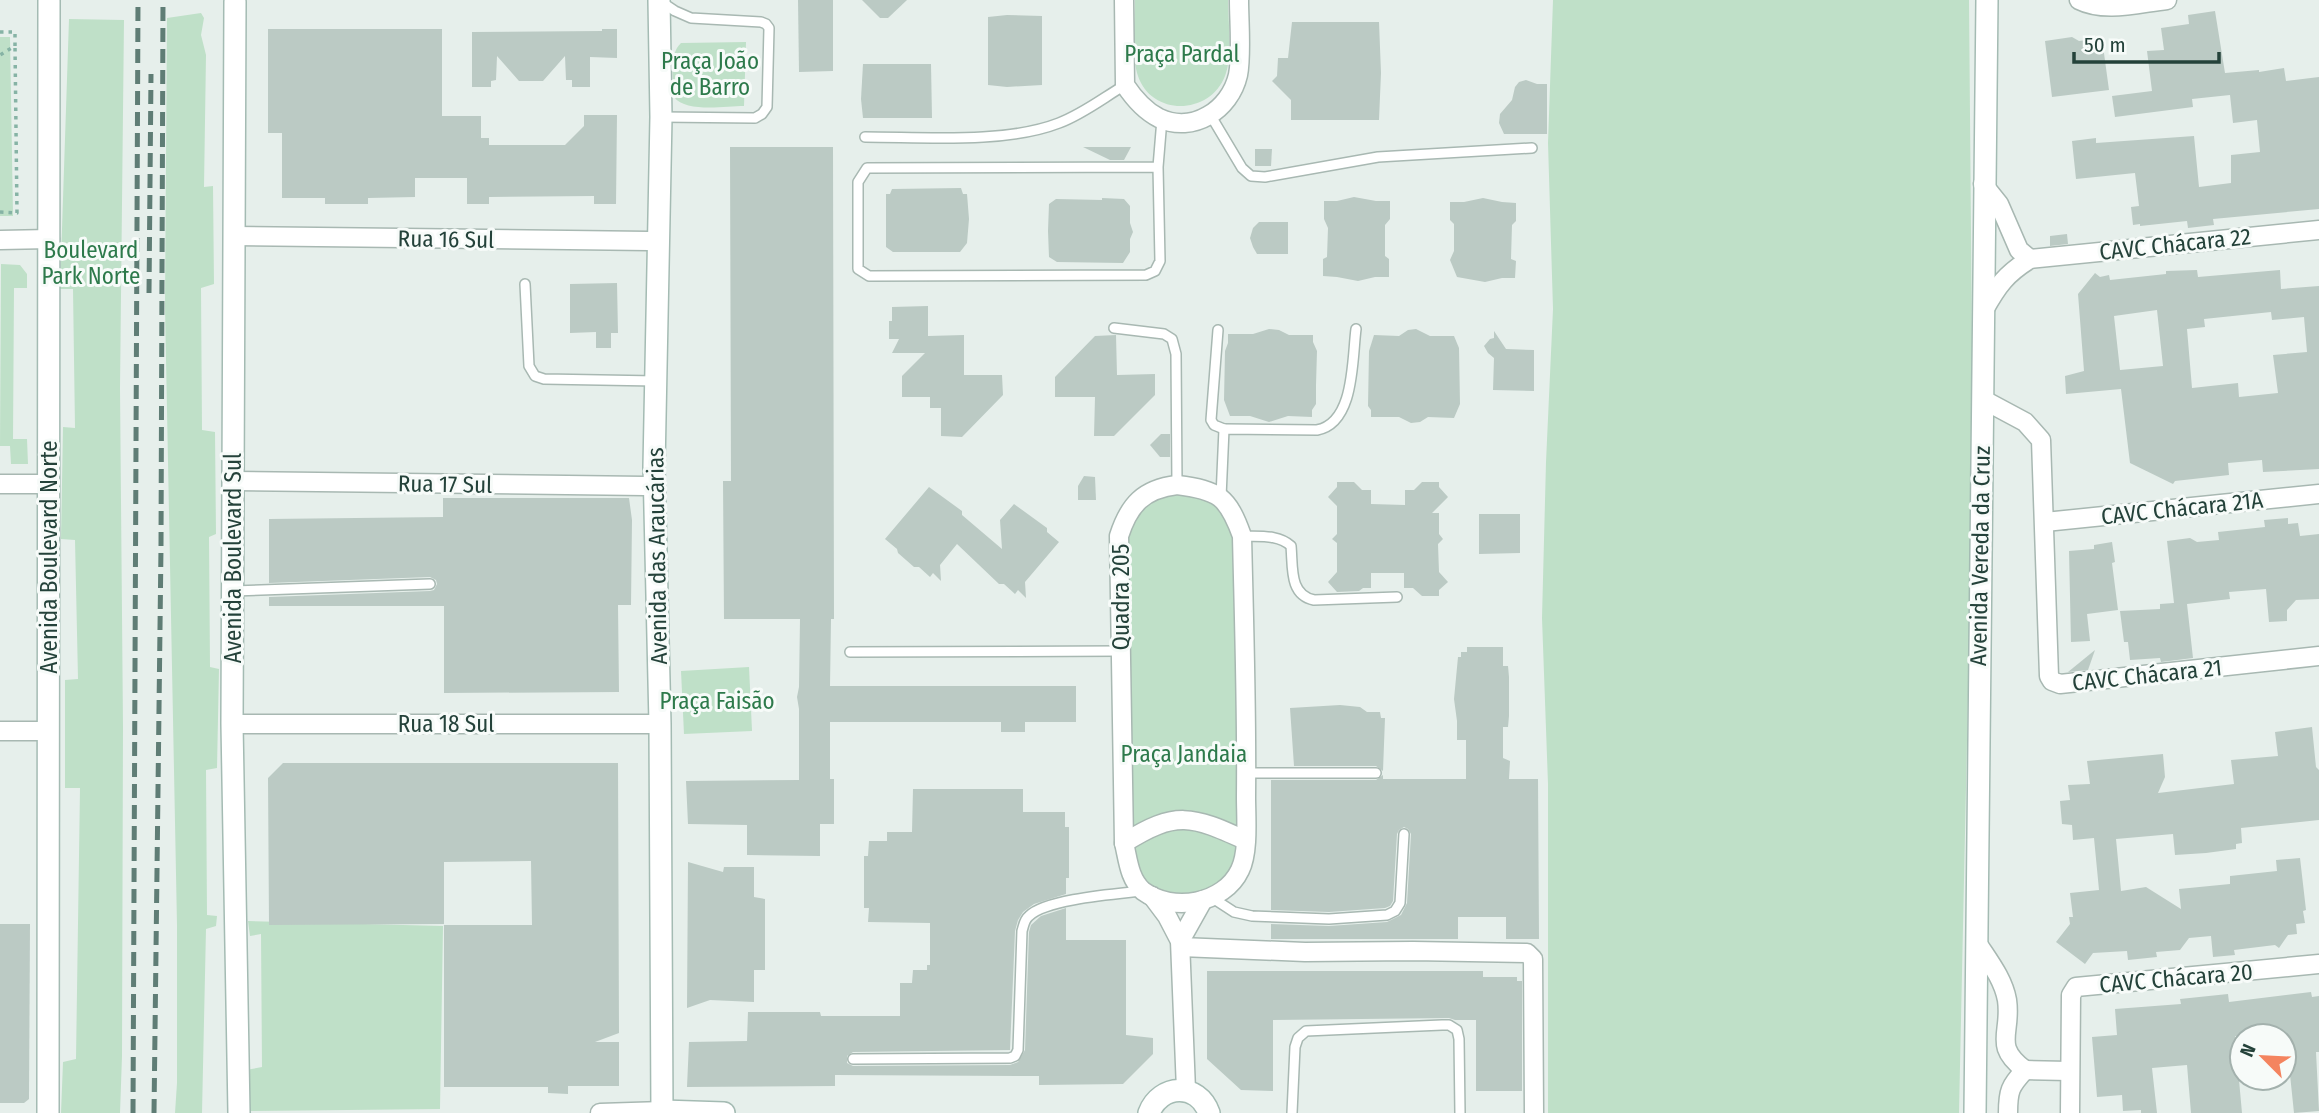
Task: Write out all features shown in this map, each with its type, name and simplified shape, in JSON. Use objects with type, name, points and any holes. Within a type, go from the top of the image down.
[{"type":"street","name":"Avenida Boulevard Norte","points":[[46,0],[50,239],[48,1113]]},
{"type":"street","name":"Avenida das Araucárias","points":[[659,0],[661,117],[654,467],[660,724],[662,1112]]},
{"type":"street","points":[[1124,0],[1125,85],[1133,96],[1161,119],[1190,122],[1210,116],[1228,97],[1238,74],[1239,0]]},
{"type":"street","name":"Avenida Vereda da Cruz","points":[[1975,1113],[1987,0]]},
{"type":"street","points":[[2079,0],[2090,5],[2104,6],[2167,0]]},
{"type":"street","name":"Avenida Boulevard Sul","points":[[236,1],[232,724],[239,1113]]},
{"type":"street","points":[[1983,184],[1999,204],[2019,250],[2030,259],[1999,283],[1984,310]]},
{"type":"street","name":"CAVC Chácara 22","points":[[2030,259],[2319,230]]},
{"type":"street","name":"Rua 16 Sul","points":[[234,236],[635,241],[659,244]]},
{"type":"street","points":[[0,240],[50,239]]},
{"type":"street","points":[[1982,399],[2025,422],[2040,440],[2045,522]]},
{"type":"street","name":"Rua 17 Sul","points":[[234,481],[656,484]]},
{"type":"street","points":[[0,484],[48,484]]},
{"type":"street","points":[[1147,892],[1171,902],[1196,902],[1229,888],[1241,869],[1245,840],[1242,536],[1233,511],[1221,497],[1198,487],[1177,485]]},
{"type":"street","name":"Quadra 205","points":[[1177,485],[1164,487],[1138,499],[1125,517],[1119,536],[1124,843],[1131,875],[1167,916],[1181,944],[1186,1090]]},
{"type":"street","name":"CAVC Chácara 21A","points":[[2045,522],[2319,494]]},
{"type":"street","name":"CAVC Chácara 21","points":[[2045,522],[2049,676],[2052,681],[2060,684],[2319,656]]},
{"type":"street","name":"Rua 18 Sul","points":[[232,724],[660,724]]},
{"type":"street","points":[[0,731],[48,731]]},
{"type":"street","points":[[1124,843],[1149,827],[1165,821],[1185,819],[1208,823],[1245,840]]},
{"type":"street","points":[[1207,898],[1181,944],[1306,952],[1527,953],[1533,959],[1534,1113]]},
{"type":"street","points":[[1976,941],[1996,972],[2004,992],[2007,1002],[2006,1051],[2013,1061],[2025,1070],[2069,1071]]},
{"type":"street","name":"CAVC Chácara 20","points":[[2070,1113],[2071,995],[2076,987],[2319,964]]},
{"type":"street","points":[[2008,1113],[2011,1087],[2025,1070]]},
{"type":"street","points":[[1149,1113],[1152,1104],[1167,1092],[1186,1090],[1202,1099],[1209,1113]]},
{"type":"street","points":[[600,1113],[724,1113]]},
{"type":"lane","points":[[659,0],[674,11],[691,18],[761,22],[769,28],[767,107],[762,114],[755,118],[661,117]]},
{"type":"lane","points":[[865,137],[995,136],[1023,133],[1058,124],[1125,85]]},
{"type":"lane","points":[[1210,116],[1242,168],[1251,176],[1258,177],[1378,157],[1532,148]]},
{"type":"lane","points":[[1158,167],[867,168],[858,182],[858,269],[869,276],[1146,275],[1155,271],[1160,261],[1158,167],[1161,119]]},
{"type":"lane","points":[[525,284],[529,366],[535,376],[544,379],[656,381]]},
{"type":"lane","points":[[1114,328],[1164,334],[1172,339],[1176,354],[1177,485]]},
{"type":"lane","points":[[1218,330],[1212,420],[1214,425],[1224,429],[1325,429],[1338,418],[1347,399],[1356,329]]},
{"type":"lane","points":[[1221,497],[1224,429]]},
{"type":"lane","points":[[1242,536],[1276,538],[1291,546],[1295,585],[1305,598],[1397,597]]},
{"type":"lane","points":[[233,591],[430,584]]},
{"type":"lane","points":[[850,652],[1121,651]]},
{"type":"lane","points":[[1246,773],[1376,773]]},
{"type":"lane","points":[[1207,898],[1234,912],[1252,916],[1329,919],[1387,915],[1395,911],[1400,903],[1404,834]]},
{"type":"lane","points":[[853,1059],[1016,1056],[1022,931],[1025,920],[1031,913],[1053,905],[1103,895],[1147,892]]},
{"type":"lane","points":[[1292,1113],[1295,1047],[1298,1038],[1306,1031],[1442,1025],[1457,1030],[1459,1039],[1460,1113]]},
{"type":"path","points":[[0,32],[15,32],[17,213],[0,212]]},
{"type":"path","points":[[0,55],[15,46]]},
{"type":"green space","name":"Praça Pardal","points":[[1135,0],[1228,0],[1227,68],[1218,89],[1195,104],[1181,106],[1155,99],[1145,89],[1138,76],[1135,60]]},
{"type":"green space","points":[[1553,0],[1969,0],[1973,461],[1959,1113],[1548,1113],[1548,784],[1542,618],[1553,309],[1548,143]]},
{"type":"green space","points":[[201,13],[204,18],[201,35],[206,55],[204,187],[213,186],[214,284],[201,288],[202,430],[215,432],[216,534],[209,537],[210,667],[219,669],[217,768],[206,770],[207,915],[217,916],[216,926],[206,929],[202,1113],[175,1113],[177,925],[165,307],[167,18]]},
{"type":"green space","name":"Boulevard Park Norte","points":[[69,19],[124,20],[120,388],[123,727],[120,1113],[61,1113],[63,1062],[76,1059],[80,788],[65,788],[65,680],[78,679],[75,540],[61,539],[63,427],[75,428],[73,289],[60,289]]},
{"type":"green space","points":[[0,37],[10,37],[13,216],[0,216]]},
{"type":"green space","name":"Praça João de Barro","points":[[746,42],[744,106],[696,107],[674,97],[673,61],[681,43]]},
{"type":"green space","points":[[1,264],[20,265],[27,274],[27,288],[14,288],[13,439],[27,439],[28,464],[11,464],[10,446],[0,446]]},
{"type":"green space","name":"Praça Jandaia","points":[[1177,485],[1233,511],[1245,840],[1229,888],[1180,903],[1131,875],[1125,517]]},
{"type":"green space","name":"Praça Faisão","points":[[749,667],[752,731],[684,734],[681,671]]},
{"type":"green space","points":[[248,921],[443,926],[440,1109],[247,1111],[246,1070],[262,1067],[261,934],[250,936]]},
{"type":"building","points":[[798,0],[833,0],[833,71],[799,72]]},
{"type":"building","points":[[862,0],[907,0],[888,18],[880,18]]},
{"type":"building","points":[[2215,11],[2225,73],[2284,68],[2286,81],[2319,77],[2319,209],[2213,219],[2214,225],[2188,228],[2187,221],[2133,225],[2131,207],[2139,206],[2135,173],[2076,179],[2072,141],[2096,138],[2096,143],[2194,136],[2199,187],[2231,183],[2231,155],[2260,152],[2257,120],[2233,123],[2230,95],[2192,99],[2193,107],[2115,117],[2112,96],[2152,91],[2147,51],[2164,50],[2161,28],[2189,24],[2188,15]]},
{"type":"building","points":[[1042,16],[1042,85],[988,85],[988,17]]},
{"type":"building","points":[[1292,22],[1379,22],[1379,120],[1291,120],[1291,100],[1272,81],[1277,76],[1278,58],[1288,58]]},
{"type":"building","points":[[268,29],[442,29],[442,116],[481,116],[481,138],[489,138],[489,145],[565,145],[584,126],[584,115],[617,115],[616,204],[594,204],[594,196],[489,197],[489,204],[467,204],[467,178],[415,178],[415,197],[368,198],[368,204],[325,204],[325,198],[282,198],[282,133],[268,133]]},
{"type":"building","points":[[617,29],[617,58],[590,57],[590,87],[572,87],[572,80],[566,80],[565,56],[543,81],[519,81],[497,56],[496,80],[491,81],[491,87],[472,87],[472,32]]},
{"type":"building","points":[[2072,37],[2079,41],[2094,39],[2103,46],[2109,90],[2052,97],[2045,41]]},
{"type":"building","points":[[863,64],[931,64],[932,118],[863,118]]},
{"type":"building","points":[[1526,80],[1547,84],[1547,134],[1504,134],[1499,123],[1500,114],[1512,100],[1515,87]]},
{"type":"building","points":[[730,147],[833,147],[834,619],[831,619],[830,686],[1076,686],[1076,722],[1025,722],[1025,732],[1001,732],[1001,722],[830,722],[830,779],[834,779],[834,824],[820,824],[820,856],[747,855],[747,825],[688,824],[686,781],[799,780],[797,697],[800,619],[724,619],[723,481],[731,481]]},
{"type":"building","points":[[1083,147],[1131,147],[1124,160],[1110,160]]},
{"type":"building","points":[[1255,149],[1272,149],[1271,166],[1255,166]]},
{"type":"building","points":[[961,188],[963,194],[967,194],[969,219],[967,243],[960,252],[893,252],[886,247],[886,194],[890,194],[892,189]]},
{"type":"building","points":[[1354,197],[1390,201],[1390,219],[1385,225],[1385,256],[1389,259],[1389,277],[1358,281],[1323,276],[1328,228],[1324,219],[1324,201]]},
{"type":"building","points":[[1483,198],[1516,203],[1511,259],[1516,261],[1515,278],[1485,282],[1457,277],[1450,260],[1454,251],[1454,224],[1450,220],[1450,202]]},
{"type":"building","points":[[1056,199],[1124,199],[1130,206],[1133,232],[1130,252],[1123,263],[1057,262],[1049,257],[1049,204]]},
{"type":"building","points":[[1259,222],[1288,222],[1288,254],[1257,254],[1250,238],[1253,228]]},
{"type":"building","points":[[2067,234],[2068,244],[2050,246],[2050,236]]},
{"type":"building","points":[[2197,270],[2198,277],[2280,270],[2281,289],[2319,286],[2319,469],[2263,472],[2262,460],[2228,463],[2229,475],[2175,481],[2173,484],[2130,463],[2121,389],[2066,394],[2065,376],[2084,371],[2078,294],[2095,273],[2100,277],[2109,275],[2110,280],[2166,274],[2166,271]],"holes":[[[2157,310],[2163,366],[2120,370],[2114,316]],[[2271,312],[2272,320],[2304,317],[2307,352],[2273,355],[2278,393],[2239,397],[2238,383],[2192,388],[2187,329],[2205,327],[2204,319]]]},
{"type":"building","points":[[617,283],[618,333],[611,333],[611,348],[596,348],[596,332],[570,333],[570,284]]},
{"type":"building","points":[[928,306],[928,336],[964,335],[964,375],[1002,375],[1003,395],[962,437],[941,436],[941,408],[930,408],[930,397],[902,397],[902,376],[925,353],[892,353],[899,339],[889,339],[892,307]]},
{"type":"building","points":[[1269,329],[1289,335],[1313,335],[1317,351],[1316,404],[1312,417],[1288,416],[1269,422],[1250,416],[1230,416],[1224,400],[1228,334],[1253,334]]},
{"type":"building","points":[[1416,329],[1430,336],[1454,336],[1459,348],[1460,404],[1454,418],[1428,417],[1411,423],[1399,417],[1371,417],[1368,406],[1369,351],[1374,335],[1399,336],[1408,330]]},
{"type":"building","points":[[1494,331],[1506,349],[1534,350],[1534,391],[1493,390],[1494,358],[1484,346],[1494,338]]},
{"type":"building","points":[[1116,335],[1117,375],[1155,374],[1155,395],[1114,436],[1094,436],[1095,397],[1055,397],[1055,377],[1095,336]]},
{"type":"building","points":[[1161,434],[1170,434],[1170,457],[1160,457],[1150,445]]},
{"type":"building","points":[[1084,476],[1095,477],[1096,500],[1078,500],[1078,486]]},
{"type":"building","points":[[1337,482],[1354,482],[1362,490],[1371,490],[1371,504],[1405,505],[1405,490],[1414,490],[1422,482],[1439,482],[1439,487],[1448,497],[1432,513],[1439,513],[1439,534],[1443,539],[1438,544],[1439,572],[1448,582],[1439,590],[1439,596],[1422,596],[1413,588],[1404,588],[1404,573],[1371,573],[1371,588],[1359,591],[1337,592],[1328,582],[1337,572],[1337,543],[1332,539],[1337,534],[1337,506],[1328,497],[1337,487]]},
{"type":"building","points":[[929,487],[962,511],[962,515],[1002,549],[1000,520],[1014,504],[1047,528],[1047,532],[1059,542],[1025,582],[1026,598],[1018,590],[1015,594],[1004,584],[999,584],[957,544],[940,565],[941,581],[933,573],[930,577],[919,567],[914,567],[885,539]]},
{"type":"building","points":[[443,498],[629,498],[632,520],[631,605],[618,605],[619,692],[444,693],[444,606],[269,606],[269,597],[430,591],[434,590],[437,584],[436,580],[430,577],[269,583],[269,519],[443,517]]},
{"type":"building","points":[[1479,514],[1520,514],[1520,553],[1479,554]]},
{"type":"building","points":[[2288,518],[2288,524],[2298,523],[2300,536],[2319,534],[2319,599],[2296,600],[2287,610],[2287,621],[2269,622],[2266,589],[2229,592],[2230,599],[2187,604],[2193,658],[2161,662],[2160,658],[2130,660],[2128,642],[2124,642],[2120,611],[2160,609],[2160,604],[2174,603],[2167,541],[2190,538],[2197,542],[2219,540],[2218,532],[2265,527],[2264,520]]},
{"type":"building","points":[[2112,542],[2118,610],[2087,614],[2090,641],[2071,642],[2069,551],[2094,549],[2094,545]]},
{"type":"building","points":[[1467,647],[1503,647],[1503,666],[1508,666],[1509,677],[1509,716],[1508,727],[1503,727],[1503,758],[1510,761],[1509,779],[1538,779],[1539,939],[1506,939],[1506,917],[1458,917],[1458,939],[1271,939],[1271,924],[1329,926],[1387,922],[1401,915],[1407,903],[1411,834],[1404,827],[1397,834],[1393,901],[1390,906],[1329,912],[1271,910],[1271,780],[1376,780],[1383,775],[1383,779],[1466,779],[1466,740],[1457,740],[1454,699],[1458,657],[1461,657],[1461,652],[1467,652]]},
{"type":"building","points":[[2095,650],[2088,670],[2068,672]]},
{"type":"building","points":[[1340,705],[1360,707],[1367,712],[1380,712],[1381,718],[1385,718],[1383,771],[1376,766],[1294,766],[1290,708]]},
{"type":"building","points":[[2312,727],[2316,767],[2319,770],[2319,820],[2241,828],[2242,843],[2236,844],[2236,849],[2206,853],[2175,855],[2173,834],[2116,839],[2121,891],[2146,887],[2181,909],[2179,889],[2230,884],[2230,876],[2277,871],[2276,860],[2300,858],[2306,910],[2303,911],[2305,923],[2296,924],[2297,934],[2288,935],[2279,948],[2275,945],[2234,950],[2235,955],[2213,957],[2211,936],[2189,938],[2180,950],[2156,952],[2157,957],[2128,960],[2127,951],[2093,953],[2085,964],[2056,942],[2070,924],[2069,917],[2073,917],[2070,893],[2099,890],[2094,838],[2073,840],[2072,825],[2062,824],[2060,801],[2070,800],[2068,785],[2090,784],[2087,761],[2163,754],[2165,777],[2158,793],[2234,784],[2231,760],[2278,756],[2275,732]]},
{"type":"building","points":[[283,763],[618,763],[619,1033],[595,1042],[619,1042],[619,1086],[568,1086],[568,1094],[548,1093],[548,1087],[444,1087],[444,925],[532,925],[531,861],[444,862],[444,924],[269,925],[268,778]]},
{"type":"building","points":[[913,789],[1023,789],[1023,812],[1065,812],[1065,827],[1069,827],[1069,878],[1066,878],[1066,894],[1034,904],[1023,912],[1018,920],[1015,931],[1010,1050],[853,1052],[847,1056],[847,1063],[853,1066],[1010,1065],[1018,1062],[1025,1050],[1031,925],[1041,916],[1066,908],[1066,940],[1126,940],[1126,1035],[1153,1038],[1153,1054],[1123,1084],[1039,1085],[1039,1076],[835,1075],[835,1086],[687,1087],[689,1042],[747,1041],[748,1012],[900,1016],[900,983],[912,983],[913,970],[927,970],[927,965],[930,965],[930,923],[868,922],[869,908],[864,908],[864,856],[868,856],[869,841],[887,841],[887,832],[912,832]]},
{"type":"building","points":[[688,862],[723,872],[724,867],[754,867],[754,897],[765,899],[765,970],[754,970],[754,1002],[710,1000],[687,1008]]},
{"type":"building","points":[[0,924],[30,924],[29,1099],[24,1103],[0,1103]]},
{"type":"building","points":[[1207,971],[1483,971],[1483,977],[1517,977],[1517,981],[1522,981],[1522,1091],[1476,1091],[1476,1020],[1449,1018],[1273,1020],[1273,1091],[1241,1090],[1207,1059]]},
{"type":"building","points":[[2311,992],[2312,997],[2319,996],[2319,1052],[2316,1052],[2319,1111],[2294,1113],[2292,1092],[2298,1092],[2298,1022],[2228,1022],[2228,1092],[2240,1092],[2242,1113],[2191,1113],[2187,1065],[2152,1068],[2157,1113],[2123,1111],[2122,1095],[2097,1097],[2092,1037],[2117,1035],[2115,1009],[2181,1004],[2180,999],[2228,994],[2229,1002]]},
{"type":"railway","points":[[133,1113],[138,0]]},
{"type":"railway","points":[[154,1113],[161,547],[163,0]]},
{"type":"railway","points":[[149,293],[151,74]]}]
